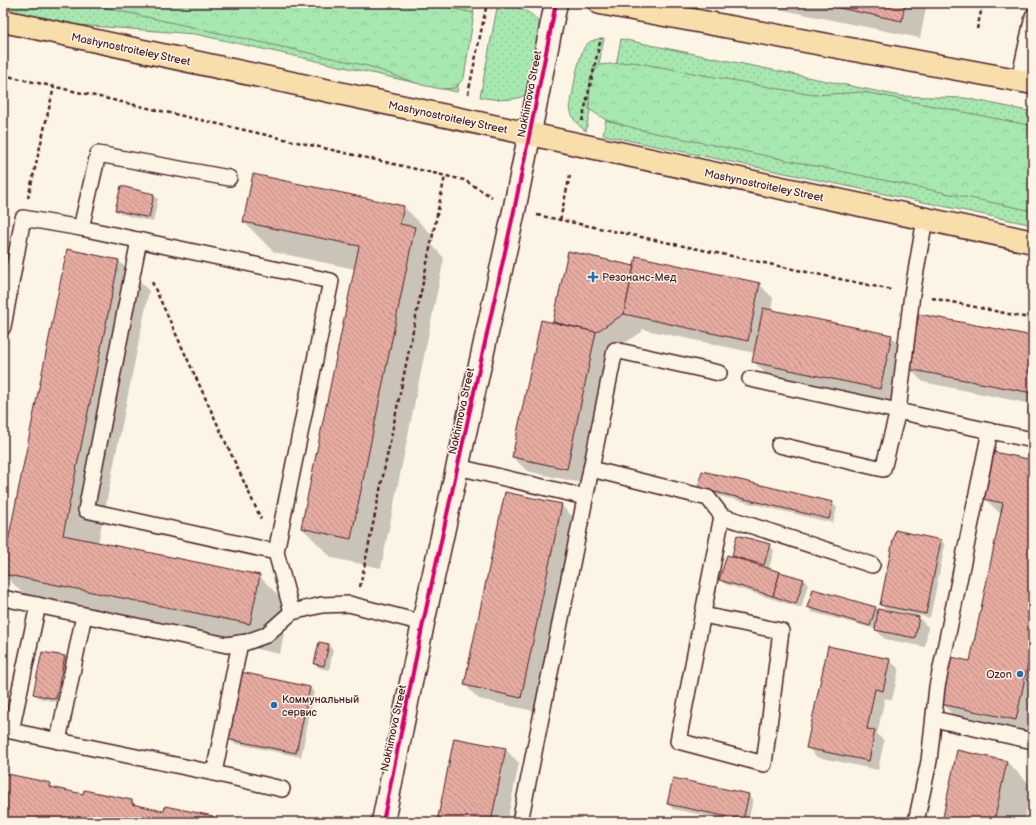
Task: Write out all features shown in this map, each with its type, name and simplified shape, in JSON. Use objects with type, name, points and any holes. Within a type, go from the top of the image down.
[{"type":"main road","points":[[600,3],[1026,82]]},
{"type":"main road","name":"Mashynostroiteley Street","points":[[3,22],[1033,242]]},
{"type":"street","name":"Nakhimova Street","points":[[383,822],[423,623],[514,211],[556,3]]},
{"type":"lane","points":[[1026,82],[1033,16]]},
{"type":"lane","points":[[81,228],[98,154],[229,178]]},
{"type":"lane","points":[[3,327],[23,218],[140,240],[331,281],[276,552],[292,612]]},
{"type":"lane","points":[[779,445],[883,469],[898,411],[912,294],[925,219]]},
{"type":"lane","points":[[140,240],[86,510],[276,552]]},
{"type":"lane","points":[[520,822],[615,350],[719,373]]},
{"type":"lane","points":[[750,379],[1033,440]]},
{"type":"lane","points":[[916,822],[929,761],[937,687],[990,431]]},
{"type":"lane","points":[[458,467],[585,497]]},
{"type":"lane","points":[[591,469],[708,498],[722,516],[872,565]]},
{"type":"lane","points":[[703,615],[781,631],[764,764],[678,741],[722,516]]},
{"type":"lane","points":[[3,598],[227,645],[247,642],[266,635],[292,612],[322,605],[349,604],[423,623]]},
{"type":"lane","points":[[38,606],[11,731],[214,773],[282,789]]},
{"type":"lane","points":[[58,740],[84,615]]},
{"type":"lane","points":[[214,773],[240,643]]},
{"type":"lane","points":[[934,720],[1033,741]]},
{"type":"path","points":[[468,94],[487,3]]},
{"type":"path","points":[[977,29],[983,3]]},
{"type":"path","points":[[581,126],[601,38]]},
{"type":"path","points":[[3,75],[464,180],[514,211],[1033,320]]},
{"type":"path","points":[[23,218],[54,87]]},
{"type":"path","points":[[560,220],[570,174]]},
{"type":"path","points":[[356,607],[445,176]]},
{"type":"path","points":[[150,278],[276,552]]},
{"type":"green space","points":[[3,3],[475,3],[457,92],[195,34],[79,25],[3,10]]},
{"type":"green space","points":[[96,3],[428,3],[474,13],[464,78],[455,88],[441,89],[422,85],[368,66],[97,6]]},
{"type":"green space","points":[[498,3],[519,8],[534,16],[539,24],[541,32],[536,74],[533,86],[524,96],[501,100],[480,97]]},
{"type":"green space","points":[[604,38],[586,131],[573,118],[570,107],[574,83],[578,64],[584,48],[590,42]]},
{"type":"green space","points":[[621,39],[900,96],[965,98],[1033,112],[1033,225],[603,135]]},
{"type":"green space","points":[[633,62],[813,95],[864,92],[1033,126],[1033,211],[641,130],[606,120],[589,109],[590,79],[599,65]]},
{"type":"building","points":[[815,3],[905,3],[902,21]]},
{"type":"building","points":[[253,174],[404,206],[400,224],[415,227],[351,539],[301,528],[359,246],[243,222]]},
{"type":"building","points":[[121,186],[154,194],[149,218],[115,210]]},
{"type":"building","points":[[67,249],[119,260],[63,535],[260,575],[250,624],[3,574],[3,566]]},
{"type":"building","points":[[568,251],[634,266],[624,314],[596,332],[553,322]]},
{"type":"building","points":[[636,256],[760,283],[748,341],[624,314]]},
{"type":"building","points":[[763,308],[892,335],[880,389],[752,362]]},
{"type":"building","points":[[919,314],[1033,336],[1033,414],[1028,413],[1032,393],[908,369]]},
{"type":"building","points":[[541,320],[596,332],[567,469],[512,457]]},
{"type":"building","points":[[994,452],[1033,460],[1033,640],[1016,720],[941,704],[951,657],[970,661],[1003,503],[984,499]]},
{"type":"building","points":[[702,471],[833,502],[829,519],[698,488]]},
{"type":"building","points":[[505,492],[562,504],[521,698],[464,685]]},
{"type":"building","points":[[895,530],[941,540],[926,614],[880,605]]},
{"type":"building","points":[[737,535],[770,544],[764,565],[732,556]]},
{"type":"building","points":[[727,555],[780,572],[773,596],[719,580]]},
{"type":"building","points":[[780,572],[804,579],[796,604],[773,596]]},
{"type":"building","points":[[813,589],[876,607],[870,626],[807,607]]},
{"type":"building","points":[[878,609],[919,617],[915,638],[875,630]]},
{"type":"building","points":[[319,642],[329,644],[324,666],[314,664]]},
{"type":"building","points":[[828,646],[890,659],[883,691],[875,689],[867,729],[875,730],[869,761],[806,748]]},
{"type":"building","points":[[42,652],[65,656],[56,699],[33,694]]},
{"type":"building","points":[[241,672],[310,687],[296,753],[227,739]]},
{"type":"building","points":[[454,738],[506,748],[491,822],[437,822]]},
{"type":"building","points":[[957,750],[1007,761],[994,822],[942,822]]},
{"type":"building","points":[[3,773],[51,783],[50,787],[83,794],[84,790],[132,800],[132,804],[164,811],[165,806],[213,816],[212,821],[217,822],[3,822]]},
{"type":"building","points":[[673,778],[749,794],[743,820],[667,804]]},
{"type":"cycle path","points":[[383,822],[423,623],[514,211],[556,3]]},
{"type":"place","name":"Резонанс-Мед","points":[[593,277]]},
{"type":"place","name":"Ozon","points":[[1020,674]]},
{"type":"place","name":"Коммунальный сервис","points":[[274,705]]}]
